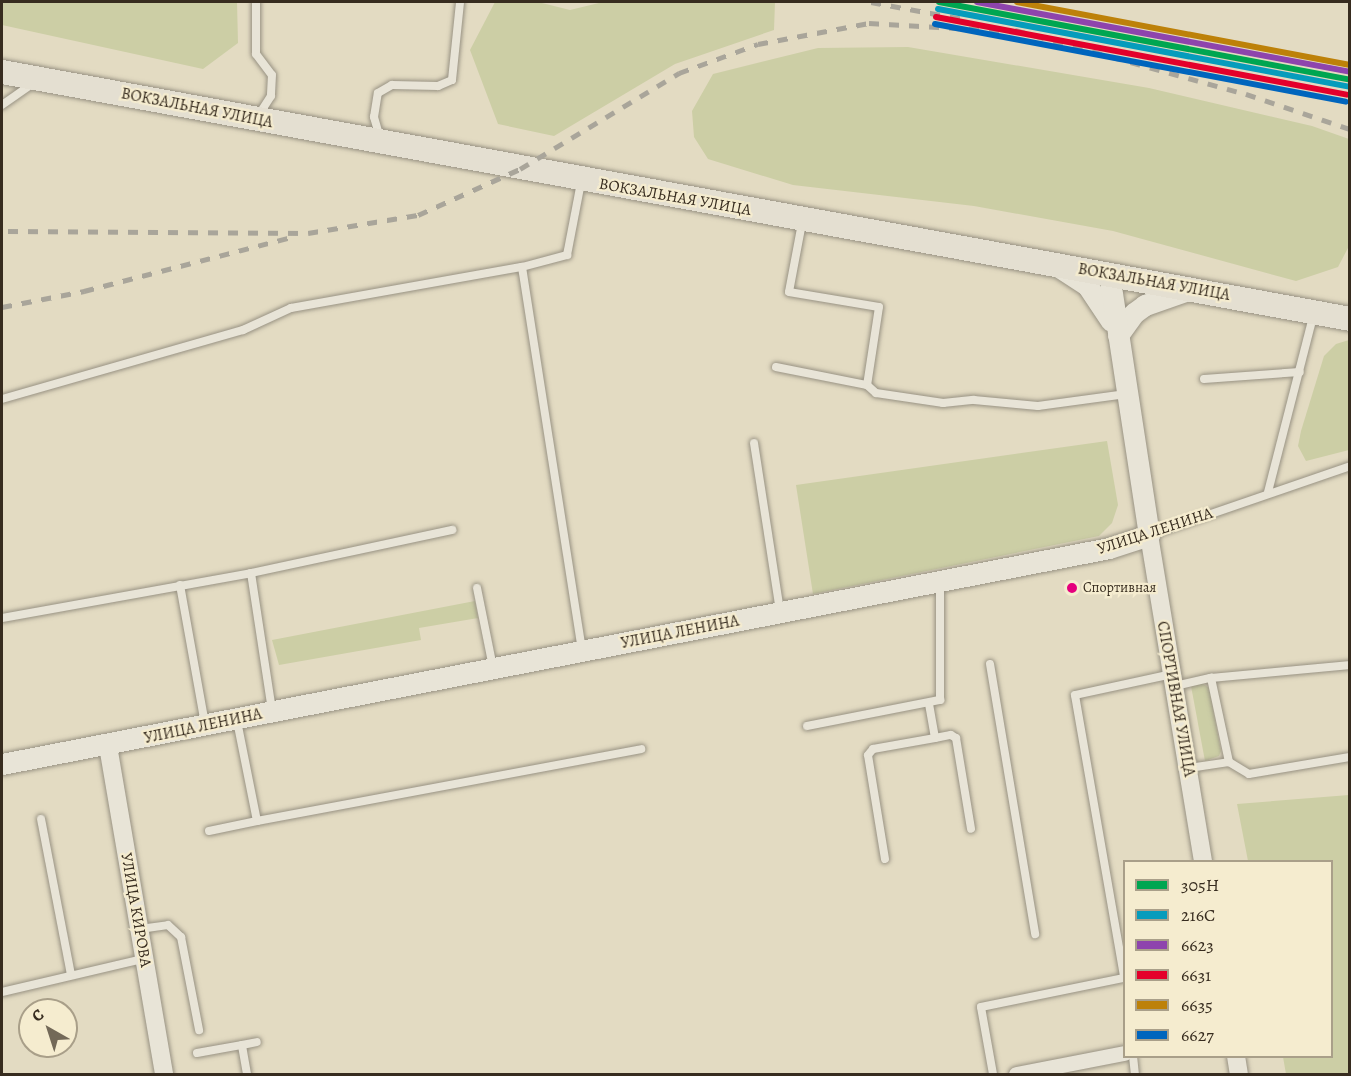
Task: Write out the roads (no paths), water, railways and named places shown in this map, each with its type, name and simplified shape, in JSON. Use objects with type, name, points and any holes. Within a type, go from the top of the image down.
[{"type":"highway","name":"ВОКЗАЛЬНАЯ УЛИЦА","points":[[2,72],[581,181],[1194,288],[1350,319]]},
{"type":"main road","points":[[1054,265],[1077,277],[1097,296],[1118,334]]},
{"type":"main road","points":[[1109,274],[1149,536]]},
{"type":"main road","points":[[1118,334],[1134,313],[1145,305],[1194,288]]},
{"type":"main road","name":"УЛИЦА ЛЕНИНА","points":[[2,764],[108,746],[1109,548],[1149,536]]},
{"type":"street","name":"СПОРТИВНАЯ УЛИЦА","points":[[1149,536],[1203,860]]},
{"type":"street","name":"УЛИЦА КИРОВА","points":[[108,746],[164,1074]]},
{"type":"street","points":[[1016,1074],[1123,1053]]},
{"type":"street","points":[[1236,1058],[1239,1074]]},
{"type":"lane","points":[[255,119],[271,96],[272,75],[256,54],[256,2]]},
{"type":"lane","points":[[382,143],[375,117],[378,93],[393,85],[438,86],[452,80],[460,2]]},
{"type":"lane","points":[[2,105],[39,79]]},
{"type":"lane","points":[[2,399],[243,330],[291,308],[522,267],[567,255],[581,181]]},
{"type":"lane","points":[[803,219],[789,292],[879,307],[867,385]]},
{"type":"lane","points":[[522,267],[582,651]]},
{"type":"lane","points":[[1268,492],[1314,311]]},
{"type":"lane","points":[[776,367],[867,385],[876,393],[944,403],[974,400],[1038,406],[1128,394]]},
{"type":"lane","points":[[1204,380],[1300,372]]},
{"type":"lane","points":[[754,443],[780,612]]},
{"type":"lane","name":"УЛИЦА ЛЕНИНА","points":[[1149,536],[1268,492],[1350,466]]},
{"type":"lane","points":[[2,618],[251,573],[452,530]]},
{"type":"lane","points":[[251,573],[273,712]]},
{"type":"lane","points":[[807,726],[929,704],[942,696],[940,581]]},
{"type":"lane","points":[[180,585],[206,726]]},
{"type":"lane","points":[[477,588],[494,669]]},
{"type":"lane","points":[[990,664],[1035,934]]},
{"type":"lane","points":[[1123,966],[1075,695],[1173,680],[1350,665]]},
{"type":"lane","points":[[1211,678],[1229,762]]},
{"type":"lane","points":[[929,704],[935,738]]},
{"type":"lane","points":[[236,719],[257,821]]},
{"type":"lane","points":[[885,859],[869,751],[951,735],[956,738],[971,829]]},
{"type":"lane","points":[[209,831],[641,749]]},
{"type":"lane","points":[[1187,768],[1229,762],[1248,774],[1350,757]]},
{"type":"lane","points":[[41,819],[71,975]]},
{"type":"lane","points":[[140,929],[168,925],[181,937],[199,1030]]},
{"type":"lane","points":[[2,992],[144,958]]},
{"type":"lane","points":[[993,1074],[981,1007],[1123,977]]},
{"type":"lane","points":[[197,1053],[257,1042]]},
{"type":"lane","points":[[242,1045],[247,1074]]},
{"type":"lane","points":[[1133,1058],[1135,1074]]},
{"type":"railway","points":[[871,2],[968,20]]},
{"type":"railway","points":[[8,231],[308,233],[418,215],[520,169],[679,73],[758,44],[869,23],[1024,32]]},
{"type":"railway","points":[[1015,30],[1246,94],[1350,129]]},
{"type":"railway","points":[[2,307],[84,291],[291,237]]},
{"type":"place","name":"Спортивная","points":[[1072,588]]}]
